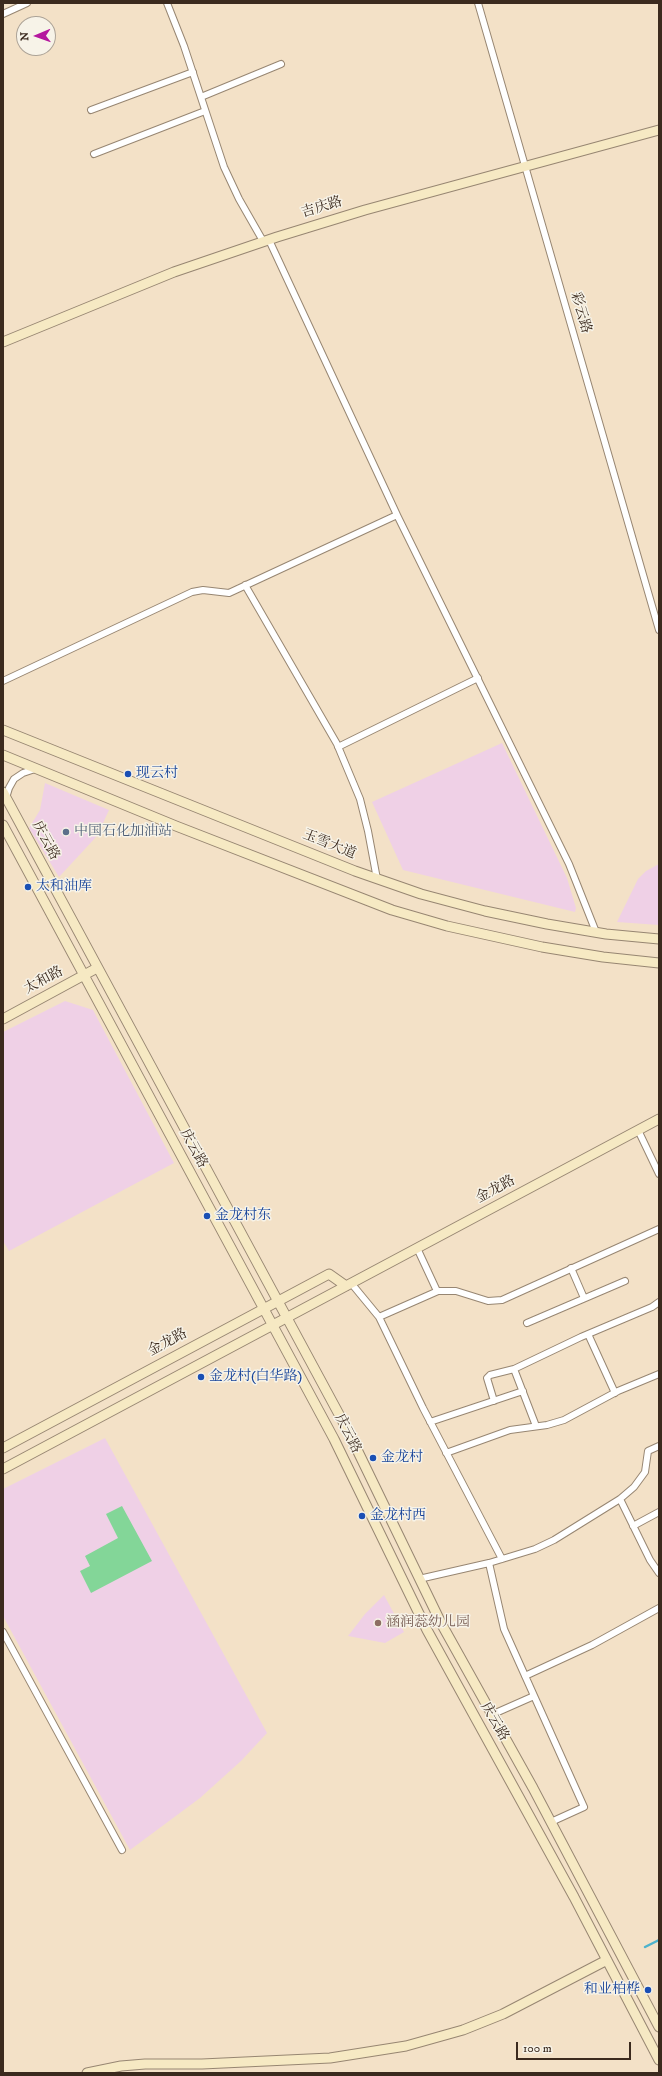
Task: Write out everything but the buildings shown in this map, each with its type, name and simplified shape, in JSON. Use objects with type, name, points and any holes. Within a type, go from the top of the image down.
[{"type":"main road","name":"吉庆路","points":[[3,342],[146,284],[266,241],[358,212],[659,130]]},
{"type":"main road","name":"玉雪大道","points":[[3,730],[377,879],[422,894],[485,911],[596,932],[659,939]]},
{"type":"main road","points":[[3,755],[346,893],[415,917],[542,948],[603,958],[659,963]]},
{"type":"main road","name":"庆云路","points":[[5,795],[277,1302],[348,1431],[460,1660],[551,1822],[659,2027]]},
{"type":"main road","name":"庆云路","points":[[3,825],[334,1439],[446,1667],[519,1796],[659,2060]]},
{"type":"main road","name":"太和路","points":[[3,1019],[97,968]]},
{"type":"main road","name":"金龙路","points":[[3,1469],[659,1119]]},
{"type":"main road","name":"金龙路","points":[[3,1448],[329,1274],[349,1284]]},
{"type":"main road","points":[[86,2073],[138,2064],[202,2064],[330,2058],[399,2048],[444,2036],[483,2022],[552,1990],[607,1960]]},
{"type":"street","points":[[3,14],[27,3]]},
{"type":"street","points":[[167,3],[193,72],[205,111],[231,183],[266,241],[397,515],[569,864],[596,932]]},
{"type":"street","name":"彩云路","points":[[478,3],[659,630]]},
{"type":"street","points":[[201,97],[281,64]]},
{"type":"street","points":[[91,110],[193,72]]},
{"type":"street","points":[[94,154],[205,111]]},
{"type":"street","points":[[3,681],[192,592],[203,590],[228,593],[397,515]]},
{"type":"street","points":[[245,585],[338,747],[360,799],[377,879]]},
{"type":"street","points":[[338,747],[478,678]]},
{"type":"street","points":[[5,795],[18,776],[28,771],[38,769]]},
{"type":"street","points":[[638,1130],[659,1174]]},
{"type":"street","points":[[379,1317],[437,1291],[456,1290],[488,1301],[497,1301],[659,1229]]},
{"type":"street","points":[[417,1248],[437,1291]]},
{"type":"street","points":[[572,1268],[584,1298]]},
{"type":"street","points":[[527,1323],[625,1281]]},
{"type":"street","points":[[349,1284],[379,1317],[430,1422],[502,1559]]},
{"type":"street","points":[[494,1400],[487,1378],[490,1375],[514,1369],[588,1334],[652,1307],[659,1302]]},
{"type":"street","points":[[588,1334],[615,1393]]},
{"type":"street","points":[[514,1369],[536,1426]]},
{"type":"street","points":[[446,1453],[502,1433],[564,1420],[615,1393],[659,1375]]},
{"type":"street","points":[[430,1422],[522,1391]]},
{"type":"street","points":[[419,1578],[489,1563],[548,1543],[620,1499],[641,1479],[645,1472],[648,1451],[659,1446]]},
{"type":"street","points":[[620,1499],[650,1560],[659,1573]]},
{"type":"street","points":[[633,1526],[659,1512]]},
{"type":"street","points":[[489,1563],[504,1629],[584,1807],[551,1822]]},
{"type":"street","points":[[525,1676],[592,1645],[659,1608]]},
{"type":"street","points":[[3,1632],[122,1850]]},
{"type":"street","points":[[491,1715],[534,1696]]},
{"type":"shaded area","points":[[502,743],[567,878],[576,908],[575,912],[403,870],[372,802]]},
{"type":"shaded area","name":"中国石化加油站","points":[[45,783],[109,810],[97,836],[59,877],[29,828],[40,810]]},
{"type":"shaded area","points":[[659,864],[659,925],[617,922],[638,879],[646,871]]},
{"type":"shaded area","points":[[65,1001],[93,1010],[174,1163],[9,1251],[3,1241],[3,1032]]},
{"type":"shaded area","points":[[105,1438],[267,1733],[241,1761],[200,1798],[130,1850],[3,1616],[3,1489]]},
{"type":"shaded area","name":"涵润蕊幼儿园","points":[[384,1595],[404,1632],[385,1643],[348,1636],[365,1614]]},
{"type":"green space","points":[[122,1506],[152,1561],[91,1593],[80,1571],[90,1566],[85,1556],[118,1538],[106,1514]]},
{"type":"waterway","points":[[645,1947],[659,1940]]},
{"type":"place","name":"现云村","points":[[128,774]]},
{"type":"place","name":"中国石化加油站","points":[[66,832]]},
{"type":"place","name":"太和油库","points":[[28,887]]},
{"type":"place","name":"金龙村东","points":[[207,1216]]},
{"type":"place","name":"金龙村(白华路)","points":[[201,1377]]},
{"type":"place","name":"金龙村","points":[[373,1458]]},
{"type":"place","name":"金龙村西","points":[[362,1516]]},
{"type":"place","name":"涵润蕊幼儿园","points":[[378,1623]]},
{"type":"place","name":"和业柏桦","points":[[648,1990]]}]
